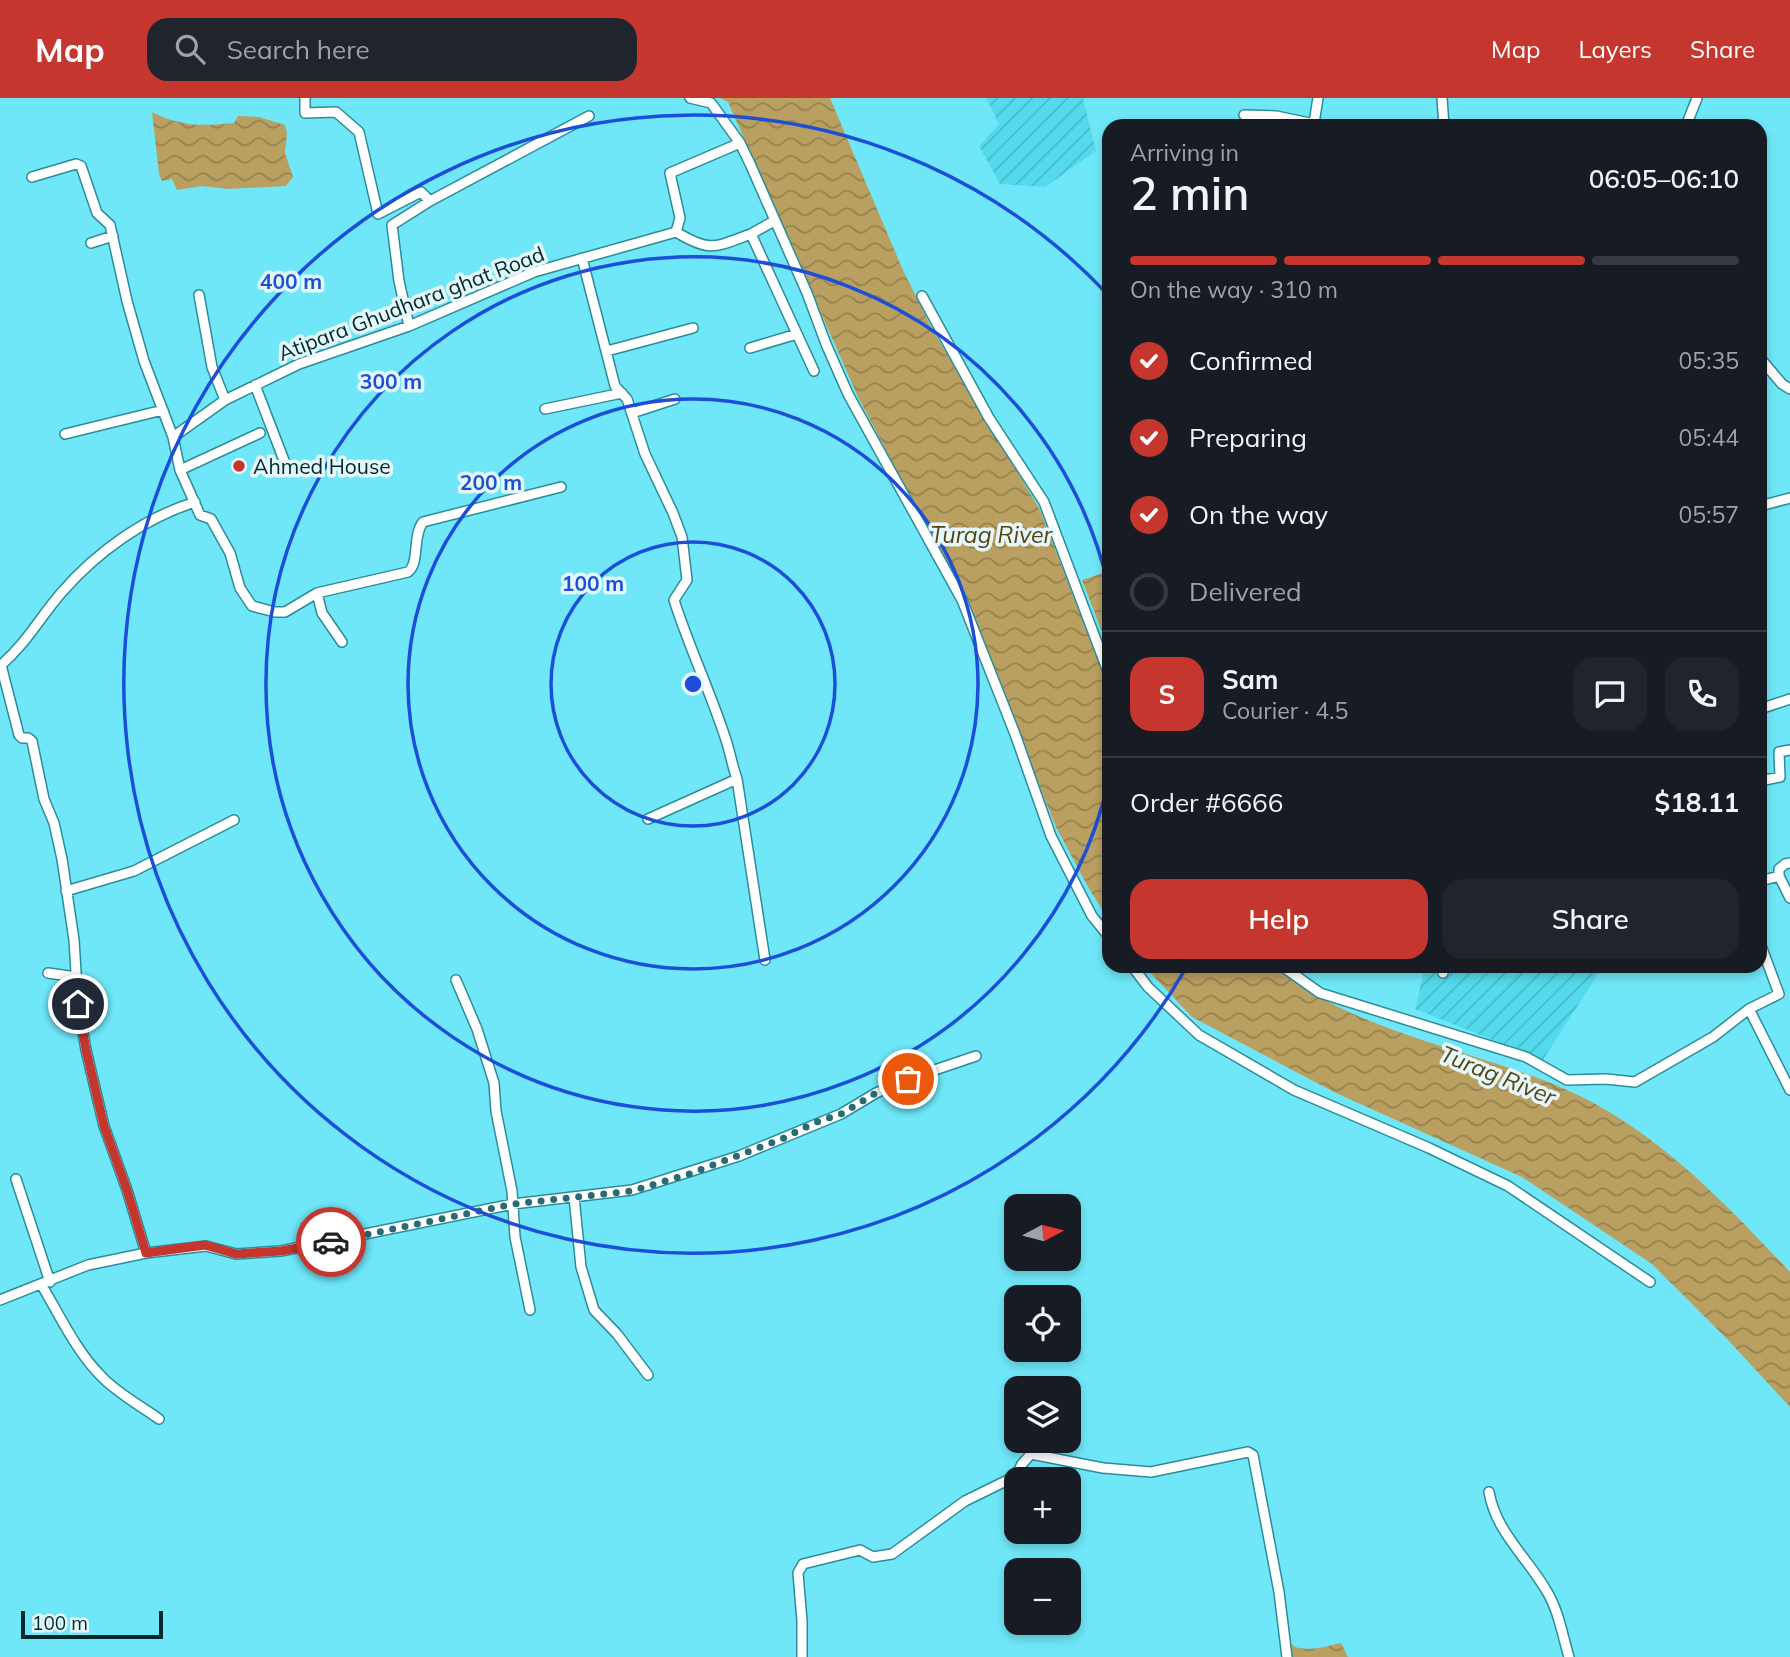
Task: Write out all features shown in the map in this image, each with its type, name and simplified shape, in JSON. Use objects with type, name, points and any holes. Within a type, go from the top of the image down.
[{"type":"street","points":[[305,98],[305,113],[336,112],[359,131],[378,214]]},
{"type":"street","points":[[690,98],[711,103],[740,143],[807,293],[848,394],[962,600],[1019,745],[1051,836],[1092,916],[1102,928]]},
{"type":"street","points":[[1318,98],[1319,119]]},
{"type":"street","points":[[1442,98],[1444,119]]},
{"type":"street","points":[[1689,119],[1697,98]]},
{"type":"street","points":[[1244,115],[1292,119]]},
{"type":"street","points":[[392,225],[430,201],[589,116]]},
{"type":"street","points":[[740,143],[670,173],[680,218],[676,232],[695,244],[712,248],[751,234],[774,221]]},
{"type":"street","points":[[32,177],[79,164],[97,214],[110,225],[144,361],[173,438],[180,470],[200,515],[211,519],[230,553],[240,589],[252,606],[285,612],[317,593],[413,569],[418,530],[423,522],[561,487]]},
{"type":"street","points":[[378,214],[421,192],[430,201]]},
{"type":"street","points":[[378,214],[388,217],[392,225],[399,282],[409,326]]},
{"type":"street","name":"Atipara Ghudhara ghat Road","points":[[173,438],[225,400],[256,386],[273,374],[409,326],[534,272],[676,232]]},
{"type":"street","points":[[751,234],[814,372]]},
{"type":"street","points":[[91,243],[113,236]]},
{"type":"street","points":[[582,258],[615,386],[622,393],[632,413],[645,454],[682,537],[687,580],[674,600],[726,739],[737,779],[765,960]]},
{"type":"street","points":[[199,295],[212,367],[225,400]]},
{"type":"street","points":[[922,296],[989,418],[1044,502],[1102,656]]},
{"type":"street","points":[[607,351],[694,328]]},
{"type":"street","points":[[750,348],[797,334]]},
{"type":"street","points":[[1767,366],[1790,389]]},
{"type":"street","points":[[256,386],[285,463]]},
{"type":"street","points":[[545,409],[622,393]]},
{"type":"street","points":[[632,413],[675,399]]},
{"type":"street","points":[[65,434],[163,410]]},
{"type":"street","points":[[180,470],[260,433]]},
{"type":"street","points":[[1767,504],[1790,498]]},
{"type":"street","points":[[146,1253],[104,1126],[86,1050],[60,847],[44,799],[32,741],[20,737],[1,666],[30,636],[62,592],[98,558],[131,532],[195,502]]},
{"type":"street","points":[[317,593],[322,613],[342,642]]},
{"type":"street","points":[[1767,707],[1790,699]]},
{"type":"street","points":[[1767,780],[1780,777],[1779,752],[1790,750]]},
{"type":"street","points":[[648,818],[737,779]]},
{"type":"street","points":[[66,891],[134,871],[234,820]]},
{"type":"street","points":[[1790,863],[1785,863],[1779,869],[1779,876],[1790,898]]},
{"type":"street","points":[[1767,879],[1779,876]]},
{"type":"street","points":[[1292,973],[1320,993],[1527,1057],[1567,1080],[1606,1079],[1635,1082],[1713,1037],[1749,1009],[1779,994],[1767,962]]},
{"type":"street","points":[[48,973],[76,977]]},
{"type":"street","points":[[1137,973],[1148,987],[1199,1035],[1294,1090],[1429,1148],[1507,1186],[1650,1282]]},
{"type":"street","points":[[456,980],[477,1030],[494,1083],[496,1111],[512,1191],[515,1237],[530,1310]]},
{"type":"street","points":[[1749,1009],[1790,1090]]},
{"type":"street","points":[[0,1300],[88,1265],[146,1253],[205,1245],[236,1254],[281,1251],[513,1204],[632,1191],[689,1174],[782,1139],[814,1123],[841,1114],[876,1093],[908,1079],[976,1056]]},
{"type":"street","points":[[16,1179],[46,1283],[79,1347],[100,1376],[159,1419]]},
{"type":"street","points":[[574,1197],[581,1267],[594,1310],[648,1375]]},
{"type":"street","points":[[802,1657],[798,1573],[803,1564],[860,1550],[873,1557],[892,1554],[965,1501],[1016,1475],[1031,1454],[1103,1468],[1151,1472],[1248,1452],[1253,1455],[1279,1592],[1287,1657]]},
{"type":"street","points":[[1489,1492],[1492,1509],[1508,1540],[1529,1562],[1558,1611],[1569,1657]]},
{"type":"shaded area","points":[[986,98],[1083,98],[1096,151],[1045,187],[1000,184],[979,146],[999,124]]},
{"type":"shaded area","points":[[1423,973],[1599,973],[1543,1060],[1415,1009]]},
{"type":"water","name":"Turag River","points":[[720,98],[830,98],[902,268],[932,329],[1040,510],[1102,671],[1102,909],[1056,827],[961,593],[858,397],[728,102]]},
{"type":"water","points":[[152,112],[192,124],[234,123],[238,116],[259,117],[285,125],[285,153],[293,177],[286,186],[228,189],[202,186],[177,190],[172,179],[162,181],[159,174]]},
{"type":"water","points":[[1102,574],[1102,632],[1082,580]]},
{"type":"water","name":"Turag River","points":[[1151,973],[1284,973],[1344,1010],[1382,1026],[1542,1080],[1580,1096],[1639,1131],[1693,1174],[1790,1272],[1790,1407],[1652,1264],[1522,1177],[1334,1092],[1192,1017]]},
{"type":"water","points":[[1341,1643],[1348,1657],[1291,1657],[1288,1646],[1291,1644],[1308,1649]]},
{"type":"way so far","points":[[331,1242],[513,1204],[632,1191],[689,1174],[782,1139],[814,1123],[841,1114],[876,1093],[908,1079]]},
{"type":"place","name":"Ahmed House","points":[[239,466]]},
{"type":"route","points":[[78,1004],[104,1126],[146,1253],[205,1245],[236,1254],[281,1251],[331,1242]]}]
